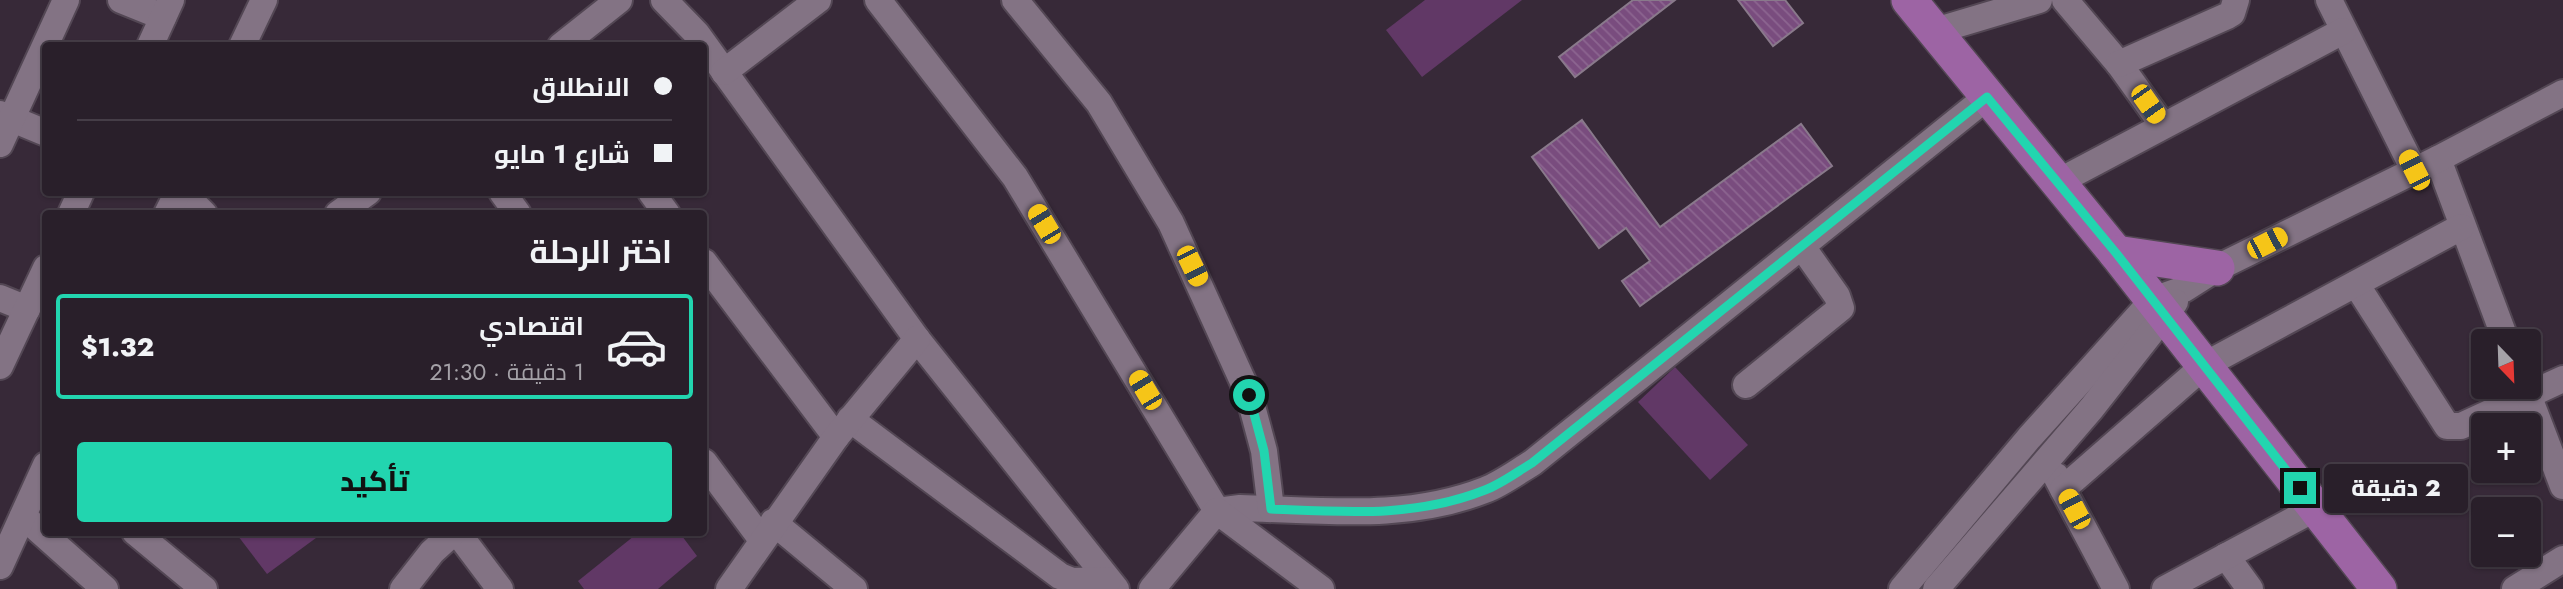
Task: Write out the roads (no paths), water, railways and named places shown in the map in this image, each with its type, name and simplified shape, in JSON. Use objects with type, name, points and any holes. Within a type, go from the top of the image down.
[{"type":"main road","points":[[1909,0],[2116,253],[2168,302],[2205,365],[2379,589]]},
{"type":"main road","points":[[2116,253],[2217,268]]},
{"type":"street","points":[[44,42],[66,0]]},
{"type":"street","points":[[121,0],[167,9],[151,42]]},
{"type":"street","points":[[244,42],[264,0]]},
{"type":"street","points":[[566,42],[619,0]]},
{"type":"street","points":[[664,0],[703,42]]},
{"type":"street","points":[[724,72],[818,0]]},
{"type":"street","points":[[878,0],[1015,177],[1217,511],[1321,589]]},
{"type":"street","points":[[1015,0],[1099,103],[1171,223],[1249,395],[1264,451],[1271,509]]},
{"type":"street","points":[[1936,31],[2039,0]]},
{"type":"street","points":[[2065,0],[2119,64],[2162,124]]},
{"type":"street","points":[[2119,64],[2227,16],[2232,13],[2236,0]]},
{"type":"street","points":[[2329,0],[2343,31],[2461,227],[2502,329]]},
{"type":"street","points":[[2058,182],[2162,124],[2343,31]]},
{"type":"street","points":[[0,144],[6,116],[42,46]]},
{"type":"street","points":[[707,48],[917,339],[1112,585]]},
{"type":"street","points":[[1902,589],[2029,438],[2168,302],[2217,268],[2426,165],[2563,93]]},
{"type":"street","points":[[1152,589],[1217,511],[1271,509],[1401,512],[1446,503],[1488,489],[1532,463],[1987,97]]},
{"type":"street","points":[[6,116],[42,131]]},
{"type":"street","points":[[184,196],[200,210]]},
{"type":"street","points":[[343,210],[363,196]]},
{"type":"street","points":[[2063,489],[2205,365],[2461,227]]},
{"type":"street","points":[[1746,385],[1841,309],[1838,296],[1802,248]]},
{"type":"street","points":[[707,266],[843,428],[1060,576],[1072,581],[1112,585]]},
{"type":"street","points":[[0,366],[42,277]]},
{"type":"street","points":[[2356,284],[2447,426],[2461,426],[2511,399]]},
{"type":"street","points":[[0,298],[27,309]]},
{"type":"street","points":[[1936,589],[2048,459],[2168,302]]},
{"type":"street","points":[[729,589],[843,428],[917,339]]},
{"type":"street","points":[[2541,386],[2563,379]]},
{"type":"street","points":[[2529,399],[2563,486]]},
{"type":"street","points":[[2029,438],[2048,459],[2116,589]]},
{"type":"street","points":[[707,465],[768,531],[854,589]]},
{"type":"street","points":[[0,566],[33,504],[42,477]]},
{"type":"street","points":[[2165,589],[2316,508]]},
{"type":"street","points":[[60,536],[105,589]]},
{"type":"street","points":[[140,536],[204,589]]},
{"type":"street","points":[[403,589],[432,552],[451,536]]},
{"type":"street","points":[[459,536],[500,589]]},
{"type":"street","points":[[2226,556],[2250,589]]},
{"type":"street","points":[[2515,589],[2563,559]]}]
